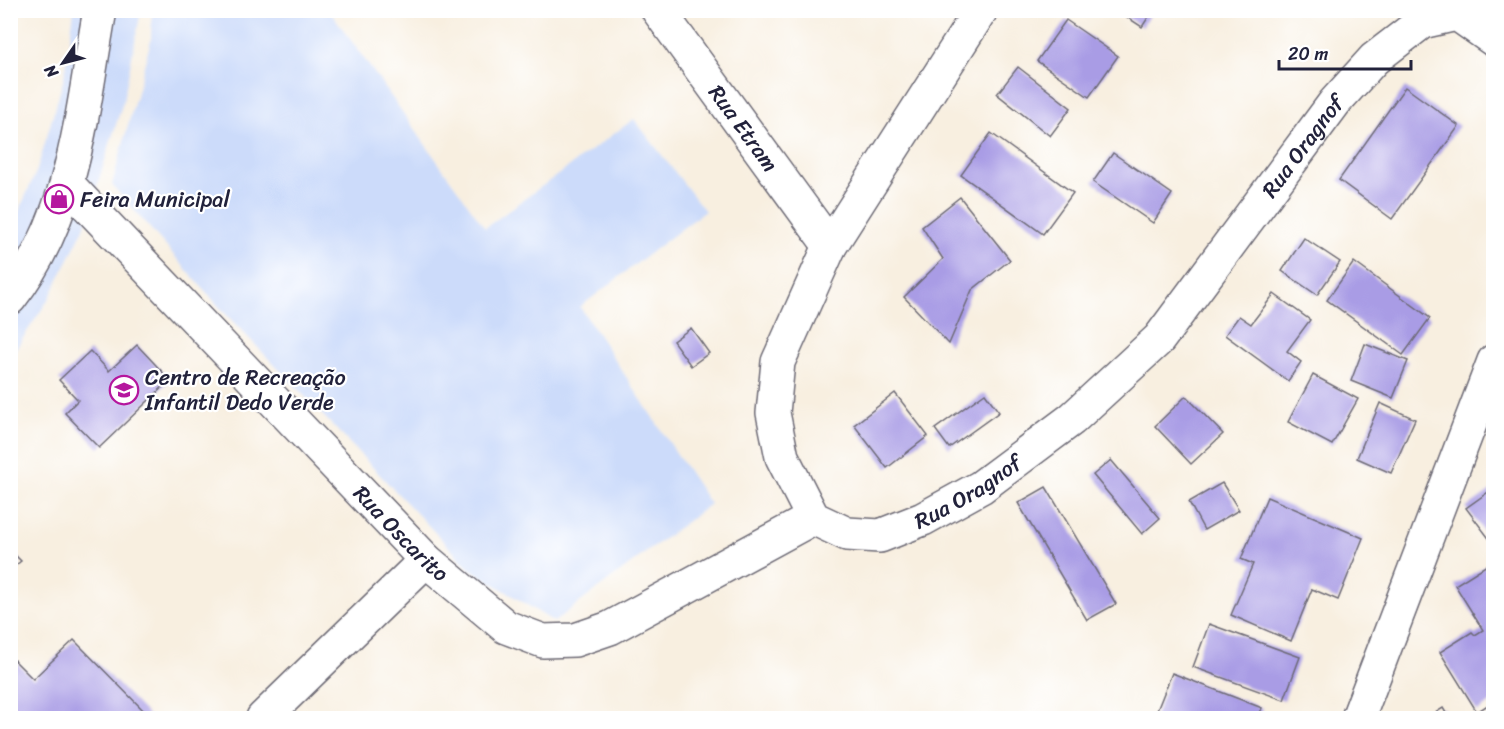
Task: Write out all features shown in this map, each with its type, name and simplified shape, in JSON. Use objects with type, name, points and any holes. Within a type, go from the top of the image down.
[{"type":"street","points":[[10,298],[46,243],[68,185],[100,10]]},
{"type":"street","name":"Rua Etram","points":[[658,10],[830,246]]},
{"type":"street","points":[[813,518],[782,457],[773,412],[778,362],[830,246],[981,10]]},
{"type":"street","name":"Rua Oragnof","points":[[813,518],[847,534],[880,536],[923,519],[981,487],[1072,419],[1159,339],[1335,102],[1374,58],[1422,22],[1457,14],[1494,40]]},
{"type":"street","name":"Rua Oscarito","points":[[68,185],[426,560],[506,627],[543,641],[575,640],[610,628],[813,518]]},
{"type":"street","points":[[1358,718],[1494,361]]},
{"type":"street","points":[[263,718],[426,560]]},
{"type":"shaded area","name":"Feira Municipal","points":[[74,11],[141,11],[123,102],[84,228],[50,297],[11,356],[11,229],[37,170],[64,78]]},
{"type":"shaded area","points":[[152,11],[330,11],[485,228],[634,119],[705,211],[580,307],[710,504],[554,622],[469,568],[222,310],[112,185],[151,40]]},
{"type":"building","points":[[1116,10],[1153,10],[1142,27]]},
{"type":"building","points":[[1066,20],[1118,56],[1089,97],[1037,61]]},
{"type":"building","points":[[1018,67],[1071,108],[1050,136],[997,94]]},
{"type":"building","points":[[1405,87],[1459,126],[1392,219],[1339,180]]},
{"type":"building","points":[[991,133],[1073,193],[1043,234],[961,175]]},
{"type":"building","points":[[1113,153],[1172,194],[1153,223],[1093,182]]},
{"type":"building","points":[[960,197],[1010,260],[972,290],[949,344],[904,297],[943,259],[922,227]]},
{"type":"building","points":[[1304,238],[1340,262],[1317,295],[1282,271]]},
{"type":"building","points":[[1354,262],[1430,318],[1403,355],[1327,300]]},
{"type":"building","points":[[1274,294],[1310,320],[1287,351],[1301,362],[1288,381],[1225,335],[1239,316],[1251,324]]},
{"type":"building","points":[[691,328],[709,353],[691,366],[673,341]]},
{"type":"building","points":[[1365,344],[1408,361],[1393,398],[1351,381]]},
{"type":"building","name":"Centro de Recreação Infantil Dedo Verde","points":[[137,345],[170,380],[99,448],[65,413],[78,400],[59,380],[90,351],[109,371]]},
{"type":"building","points":[[1313,375],[1358,399],[1332,445],[1288,422]]},
{"type":"building","points":[[895,393],[928,436],[887,468],[854,425]]},
{"type":"building","points":[[985,393],[999,412],[949,448],[935,429]]},
{"type":"building","points":[[1186,396],[1223,434],[1191,464],[1155,426]]},
{"type":"building","points":[[1380,403],[1415,419],[1391,473],[1357,458]]},
{"type":"building","points":[[1111,460],[1160,518],[1142,534],[1093,475]]},
{"type":"building","points":[[1222,483],[1239,510],[1204,530],[1189,502]]},
{"type":"building","points":[[1046,487],[1116,604],[1087,620],[1018,503]]},
{"type":"building","points":[[1494,488],[1494,545],[1466,508]]},
{"type":"building","points":[[1267,497],[1363,538],[1338,600],[1312,589],[1291,641],[1231,615],[1253,564],[1241,559]]},
{"type":"building","points":[[10,550],[21,561],[10,570]]},
{"type":"building","points":[[1487,565],[1494,575],[1494,701],[1477,712],[1440,652],[1472,632],[1475,635],[1483,630],[1455,585]]},
{"type":"building","points":[[1209,624],[1300,657],[1284,700],[1193,667]]},
{"type":"building","points":[[74,640],[151,718],[10,718],[10,663],[14,660],[33,679]]},
{"type":"building","points":[[1172,673],[1262,708],[1258,718],[1154,718]]},
{"type":"building","points":[[1443,708],[1449,718],[1427,718]]},
{"type":"place","name":"Feira Municipal","points":[[59,199]]},
{"type":"place","name":"Centro de Recreação Infantil Dedo Verde","points":[[124,390]]}]
